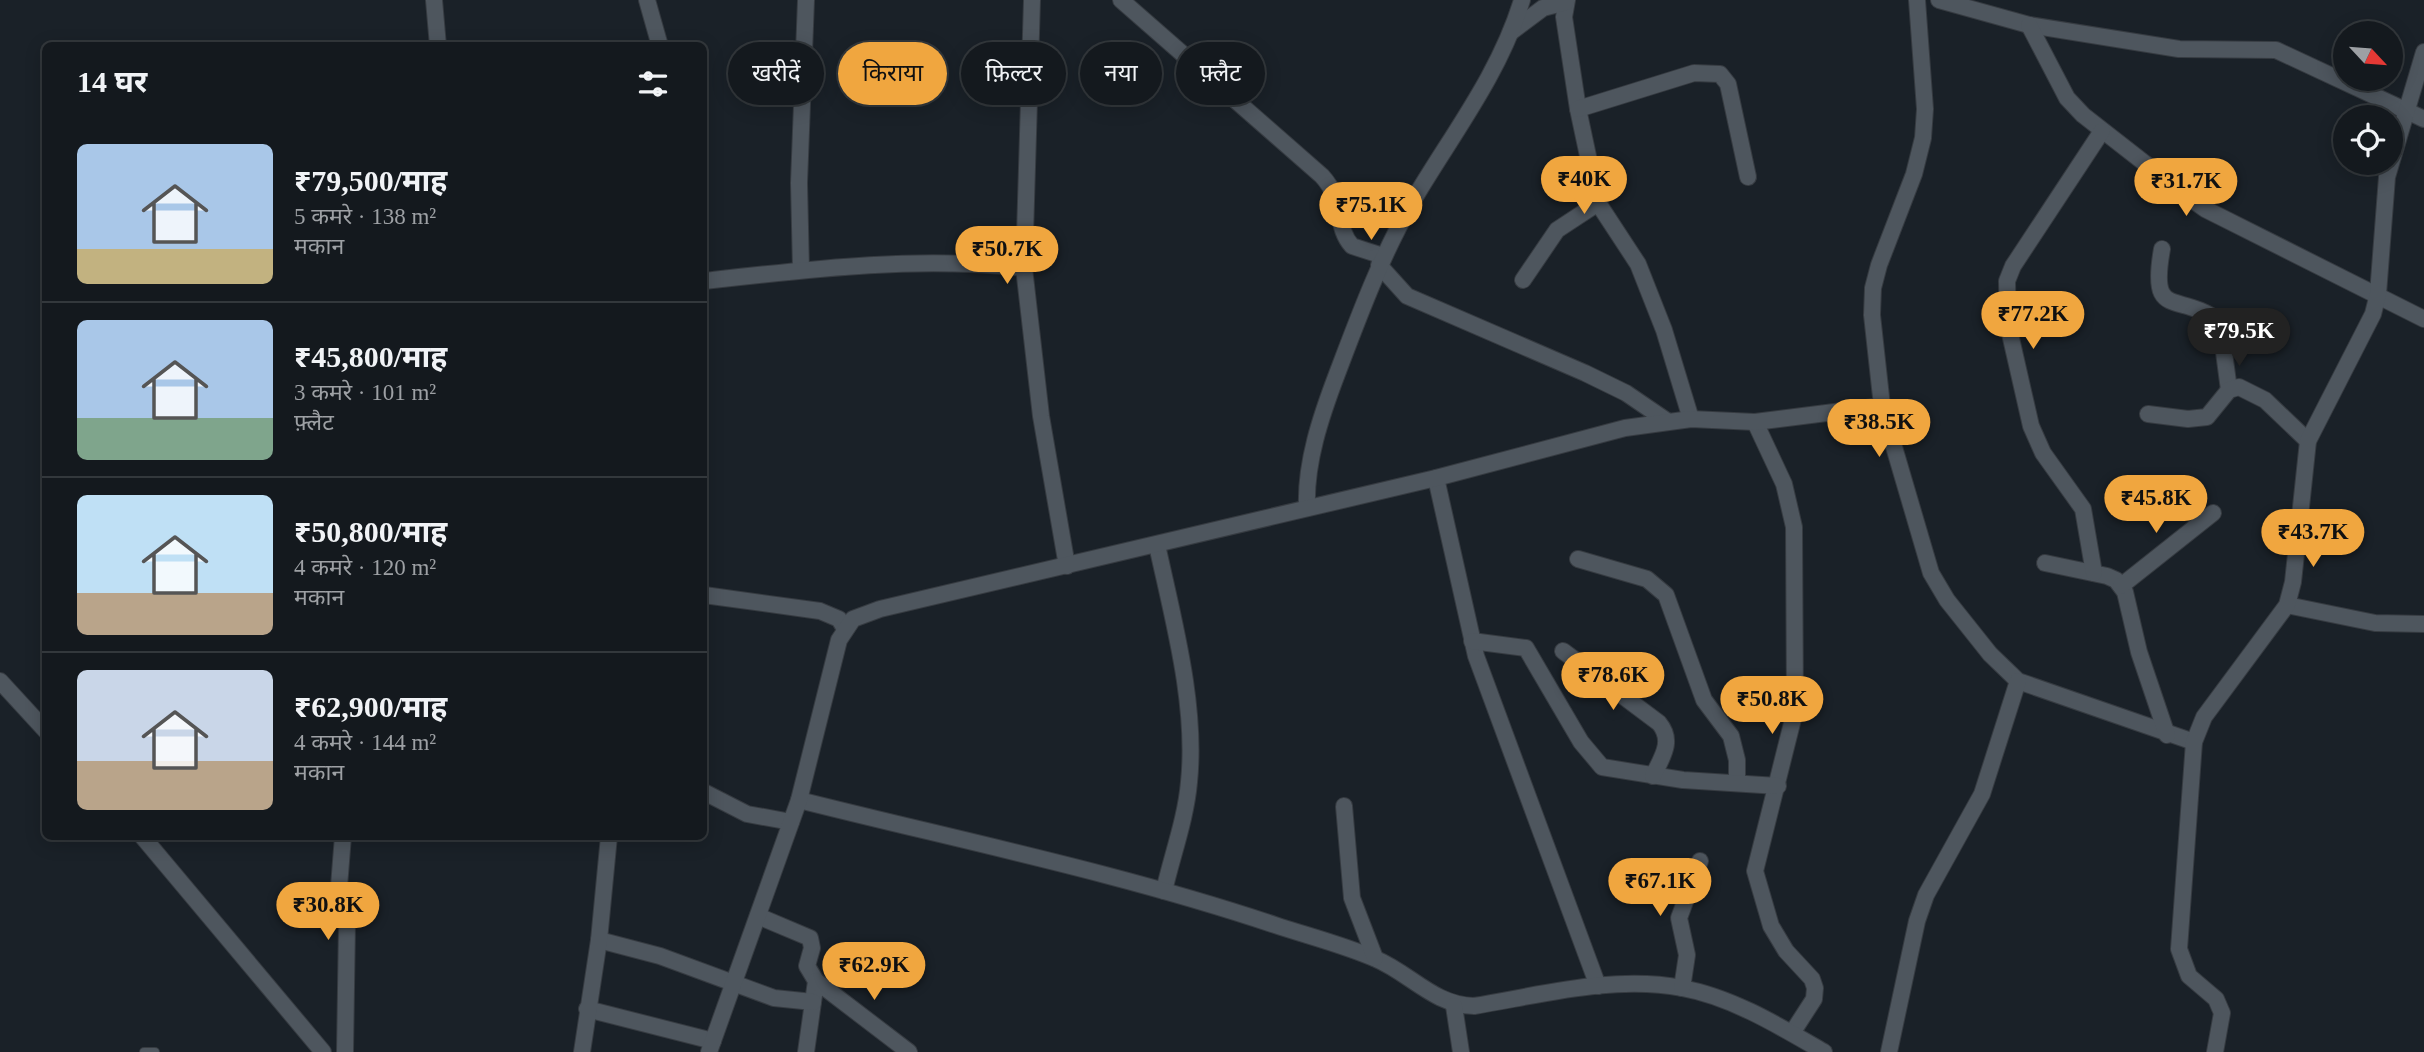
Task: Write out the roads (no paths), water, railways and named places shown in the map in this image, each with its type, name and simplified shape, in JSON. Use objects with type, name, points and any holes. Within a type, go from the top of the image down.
[{"type":"street","points":[[434,0],[438,42]]},
{"type":"street","points":[[647,0],[659,42]]},
{"type":"street","points":[[801,270],[799,183],[806,0]]},
{"type":"street","points":[[1032,0],[1024,268],[1041,416],[1067,566]]},
{"type":"street","points":[[1121,0],[1322,176],[1338,199],[1343,230],[1352,246],[1381,261],[1394,286],[1407,296],[1626,393],[1667,421]]},
{"type":"street","points":[[1307,508],[1306,483],[1329,396],[1381,261],[1412,204],[1486,85],[1522,0]]},
{"type":"street","points":[[1917,0],[1924,109],[1923,138],[1914,174],[1873,288],[1872,315],[1882,406],[1931,573],[1947,600],[1990,654],[2018,681],[2167,735],[2194,742]]},
{"type":"street","points":[[1939,0],[2029,25],[2179,49],[2276,50],[2424,119]]},
{"type":"street","points":[[1509,34],[1543,8],[1567,1],[1564,17],[1578,109],[1598,202],[1638,264],[1664,330],[1691,419]]},
{"type":"street","points":[[2029,25],[2067,98],[2102,131],[2205,209],[2424,319]]},
{"type":"street","points":[[2215,1052],[2222,1013],[2216,999],[2189,976],[2179,950],[2194,742],[2204,717],[2287,605],[2293,582],[2303,468],[2308,441],[2368,329],[2378,294],[2387,177],[2424,52]]},
{"type":"street","points":[[1578,109],[1693,74],[1720,74],[1728,84],[1748,177]]},
{"type":"street","points":[[2094,573],[2083,509],[2035,440],[2008,325],[2006,295],[2007,281],[2013,266],[2102,131]]},
{"type":"street","points":[[1523,280],[1558,230],[1598,202]]},
{"type":"street","points":[[2162,249],[2157,280],[2159,290],[2166,298],[2220,322],[2229,390]]},
{"type":"street","points":[[707,281],[801,270],[946,261],[1024,268]]},
{"type":"street","points":[[2148,414],[2188,419],[2207,417],[2229,390],[2239,387],[2252,390],[2308,441]]},
{"type":"street","points":[[587,1009],[711,1046],[799,800],[835,653],[845,629],[853,619],[872,611],[1436,478],[1625,428],[1691,419],[1755,422],[1882,406]]},
{"type":"street","points":[[1755,422],[1784,484],[1794,527],[1796,711],[1755,871],[1771,926],[1786,951],[1812,979],[1815,988],[1814,999],[1792,1033]]},
{"type":"street","points":[[1436,478],[1472,640],[1598,986]]},
{"type":"street","points":[[2121,586],[2213,513]]},
{"type":"street","points":[[1157,545],[1181,651],[1190,741],[1189,783],[1164,891]]},
{"type":"street","points":[[1578,559],[1647,579],[1666,595],[1704,700],[1731,736],[1737,760],[1737,783]]},
{"type":"street","points":[[2045,563],[2094,573],[2116,580],[2121,586],[2125,592],[2139,652],[2167,735]]},
{"type":"street","points":[[707,594],[820,611],[839,619],[845,629]]},
{"type":"street","points":[[2287,605],[2375,623],[2424,625]]},
{"type":"street","points":[[1472,640],[1526,648],[1596,763],[1602,767],[1653,776],[1778,786]]},
{"type":"street","points":[[1563,651],[1659,723],[1667,732],[1668,741],[1653,776]]},
{"type":"street","points":[[0,681],[42,727]]},
{"type":"street","points":[[1889,1052],[1917,921],[1926,895],[1982,794],[2018,681]]},
{"type":"street","points":[[707,794],[747,814],[790,822]]},
{"type":"street","points":[[799,800],[1164,891],[1374,958],[1404,972],[1454,1006],[1474,1006],[1598,986],[1682,988],[1710,996],[1792,1033],[1824,1052]]},
{"type":"street","points":[[1344,806],[1352,898],[1374,958]]},
{"type":"street","points":[[145,840],[323,1052]]},
{"type":"street","points":[[343,840],[338,899],[347,924],[345,1052]]},
{"type":"street","points":[[582,1052],[599,940],[609,840]]},
{"type":"street","points":[[1682,988],[1687,955],[1679,918],[1700,861]]},
{"type":"street","points":[[758,916],[810,938],[812,948],[807,966],[816,981],[909,1052]]},
{"type":"street","points":[[599,940],[660,956],[774,998],[813,1002]]},
{"type":"street","points":[[806,1052],[816,981]]},
{"type":"street","points":[[1454,1006],[1461,1052]]},
{"type":"lane","points":[[144,1052],[155,1052]]}]
